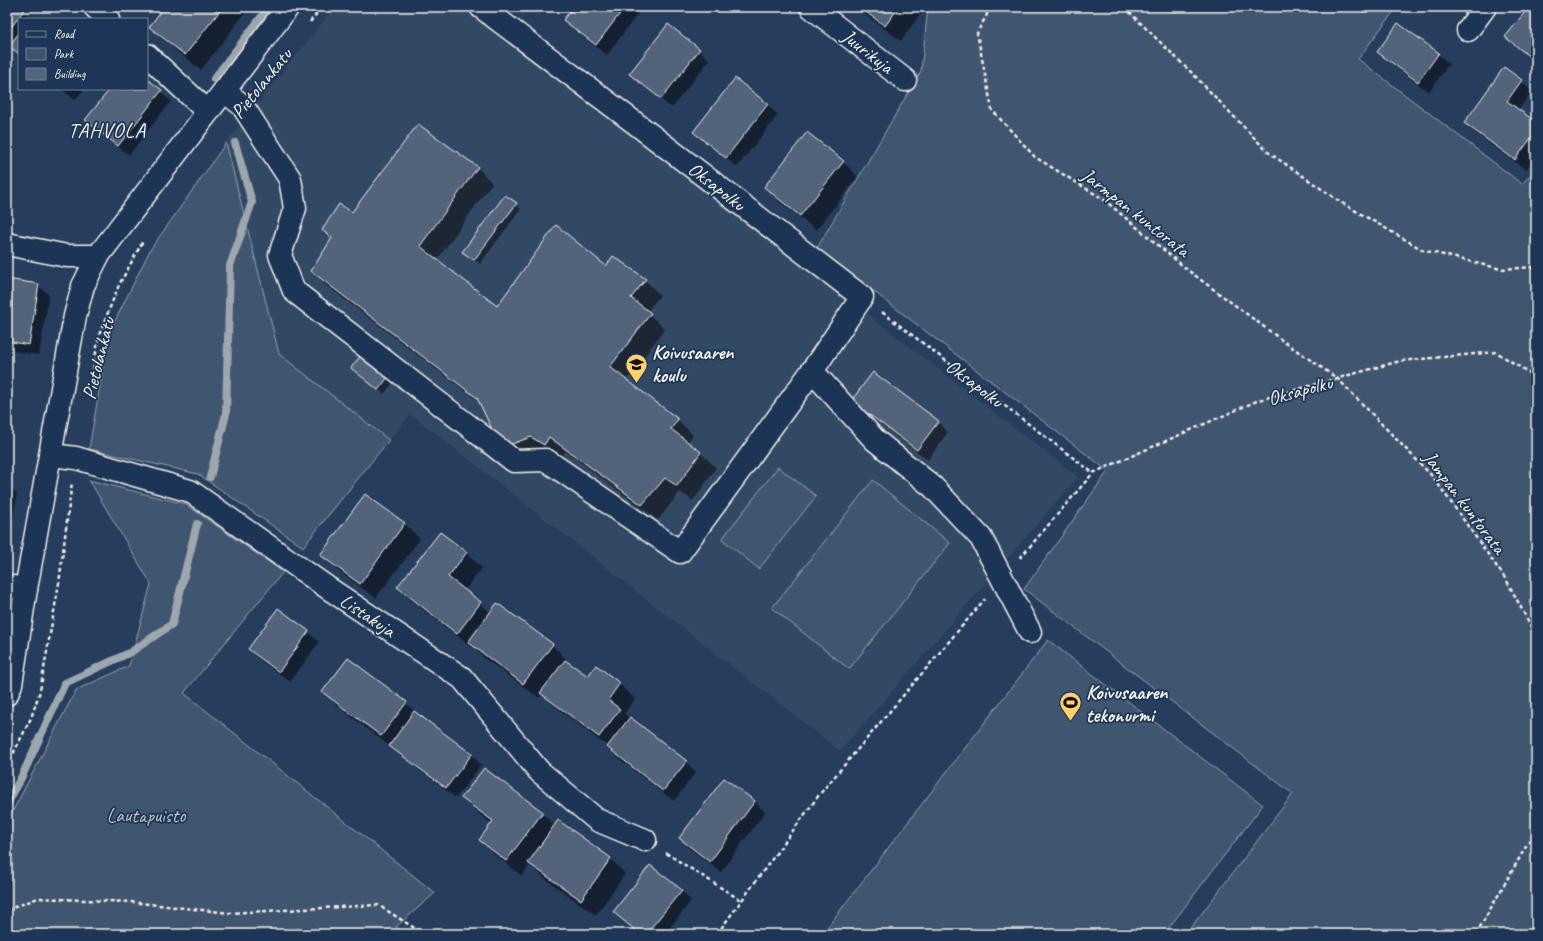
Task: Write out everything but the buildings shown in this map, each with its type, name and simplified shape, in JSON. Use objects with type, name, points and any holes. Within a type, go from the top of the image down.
[{"type":"street","points":[[95,7],[107,18]]},
{"type":"street","name":"Pietolankatu","points":[[7,694],[11,684],[16,587],[51,455],[75,316],[83,286],[98,256],[288,7]]},
{"type":"street","name":"Oksapolku","points":[[481,7],[862,297]]},
{"type":"street","name":"Juurikuja","points":[[811,7],[905,80]]},
{"type":"street","points":[[1468,30],[1485,7]]},
{"type":"street","points":[[148,56],[208,112]]},
{"type":"street","points":[[224,91],[242,105],[290,179],[295,208],[280,255],[294,291],[514,461],[546,460],[680,552],[812,371],[862,297]]},
{"type":"street","points":[[7,244],[67,256],[98,256]]},
{"type":"street","points":[[812,371],[875,440],[933,487],[981,538],[1030,632]]},
{"type":"street","name":"Listakuja","points":[[51,455],[76,458],[190,491],[328,588],[462,678],[539,771],[596,820],[646,840]]},
{"type":"path","points":[[307,25],[322,7]]},
{"type":"path","name":"Jarmpan kuntorata","points":[[991,7],[977,33],[992,110],[1035,157],[1103,199],[1189,272],[1283,342],[1338,379]]},
{"type":"path","points":[[1124,7],[1194,75],[1268,152],[1342,203],[1424,250],[1501,269],[1536,267]]},
{"type":"path","name":"Pietolankatu","points":[[92,374],[99,335],[118,285],[147,236]]},
{"type":"path","name":"Oksapolku","points":[[862,297],[1093,473],[1259,400],[1400,361],[1496,352],[1536,377]]},
{"type":"path","name":"Jampan kuntorata","points":[[1338,379],[1433,477],[1507,581],[1536,636]]},
{"type":"path","points":[[7,766],[31,718],[40,691],[59,583],[76,458]]},
{"type":"path","points":[[717,934],[819,795],[1093,473]]},
{"type":"path","points":[[1476,934],[1536,829]]},
{"type":"path","points":[[646,840],[742,901]]},
{"type":"path","points":[[7,910],[38,898],[131,902],[229,913],[378,905],[424,934]]},
{"type":"shaded area","name":"Koivusaaren koulu","points":[[335,7],[471,7],[1078,477],[840,751],[411,414],[389,440],[279,354],[226,143]]},
{"type":"green space","points":[[928,7],[1397,7],[1358,59],[1522,184],[1536,169],[1536,934],[1186,934],[1293,794],[1024,589],[1108,471],[817,248],[921,71]]},
{"type":"green space","points":[[226,143],[279,354],[389,440],[303,547],[198,474],[89,449],[109,333],[150,250]]},
{"type":"green space","points":[[778,467],[816,496],[759,569],[722,539]]},
{"type":"green space","name":"Lautapuisto","points":[[89,480],[185,504],[283,572],[184,693],[435,893],[396,927],[407,934],[10,934],[7,930],[7,822],[76,690],[129,666],[151,584]]},
{"type":"green space","points":[[873,480],[950,543],[849,669],[772,608]]},
{"type":"green space","name":"Koivusaaren tekonurmi","points":[[1048,640],[1263,805],[1164,934],[822,934]]},
{"type":"waterway","points":[[214,79],[269,7]]},
{"type":"waterway","points":[[210,477],[226,414],[230,266],[252,202],[235,143]]},
{"type":"waterway","points":[[7,804],[22,776],[65,683],[131,652],[172,624],[197,524]]},
{"type":"place","name":"Koivusaaren koulu","points":[[637,384]]},
{"type":"place","name":"Koivusaaren tekonurmi","points":[[1070,722]]},
{"type":"district","name":"TAHVOLA","points":[[107,130]]}]
